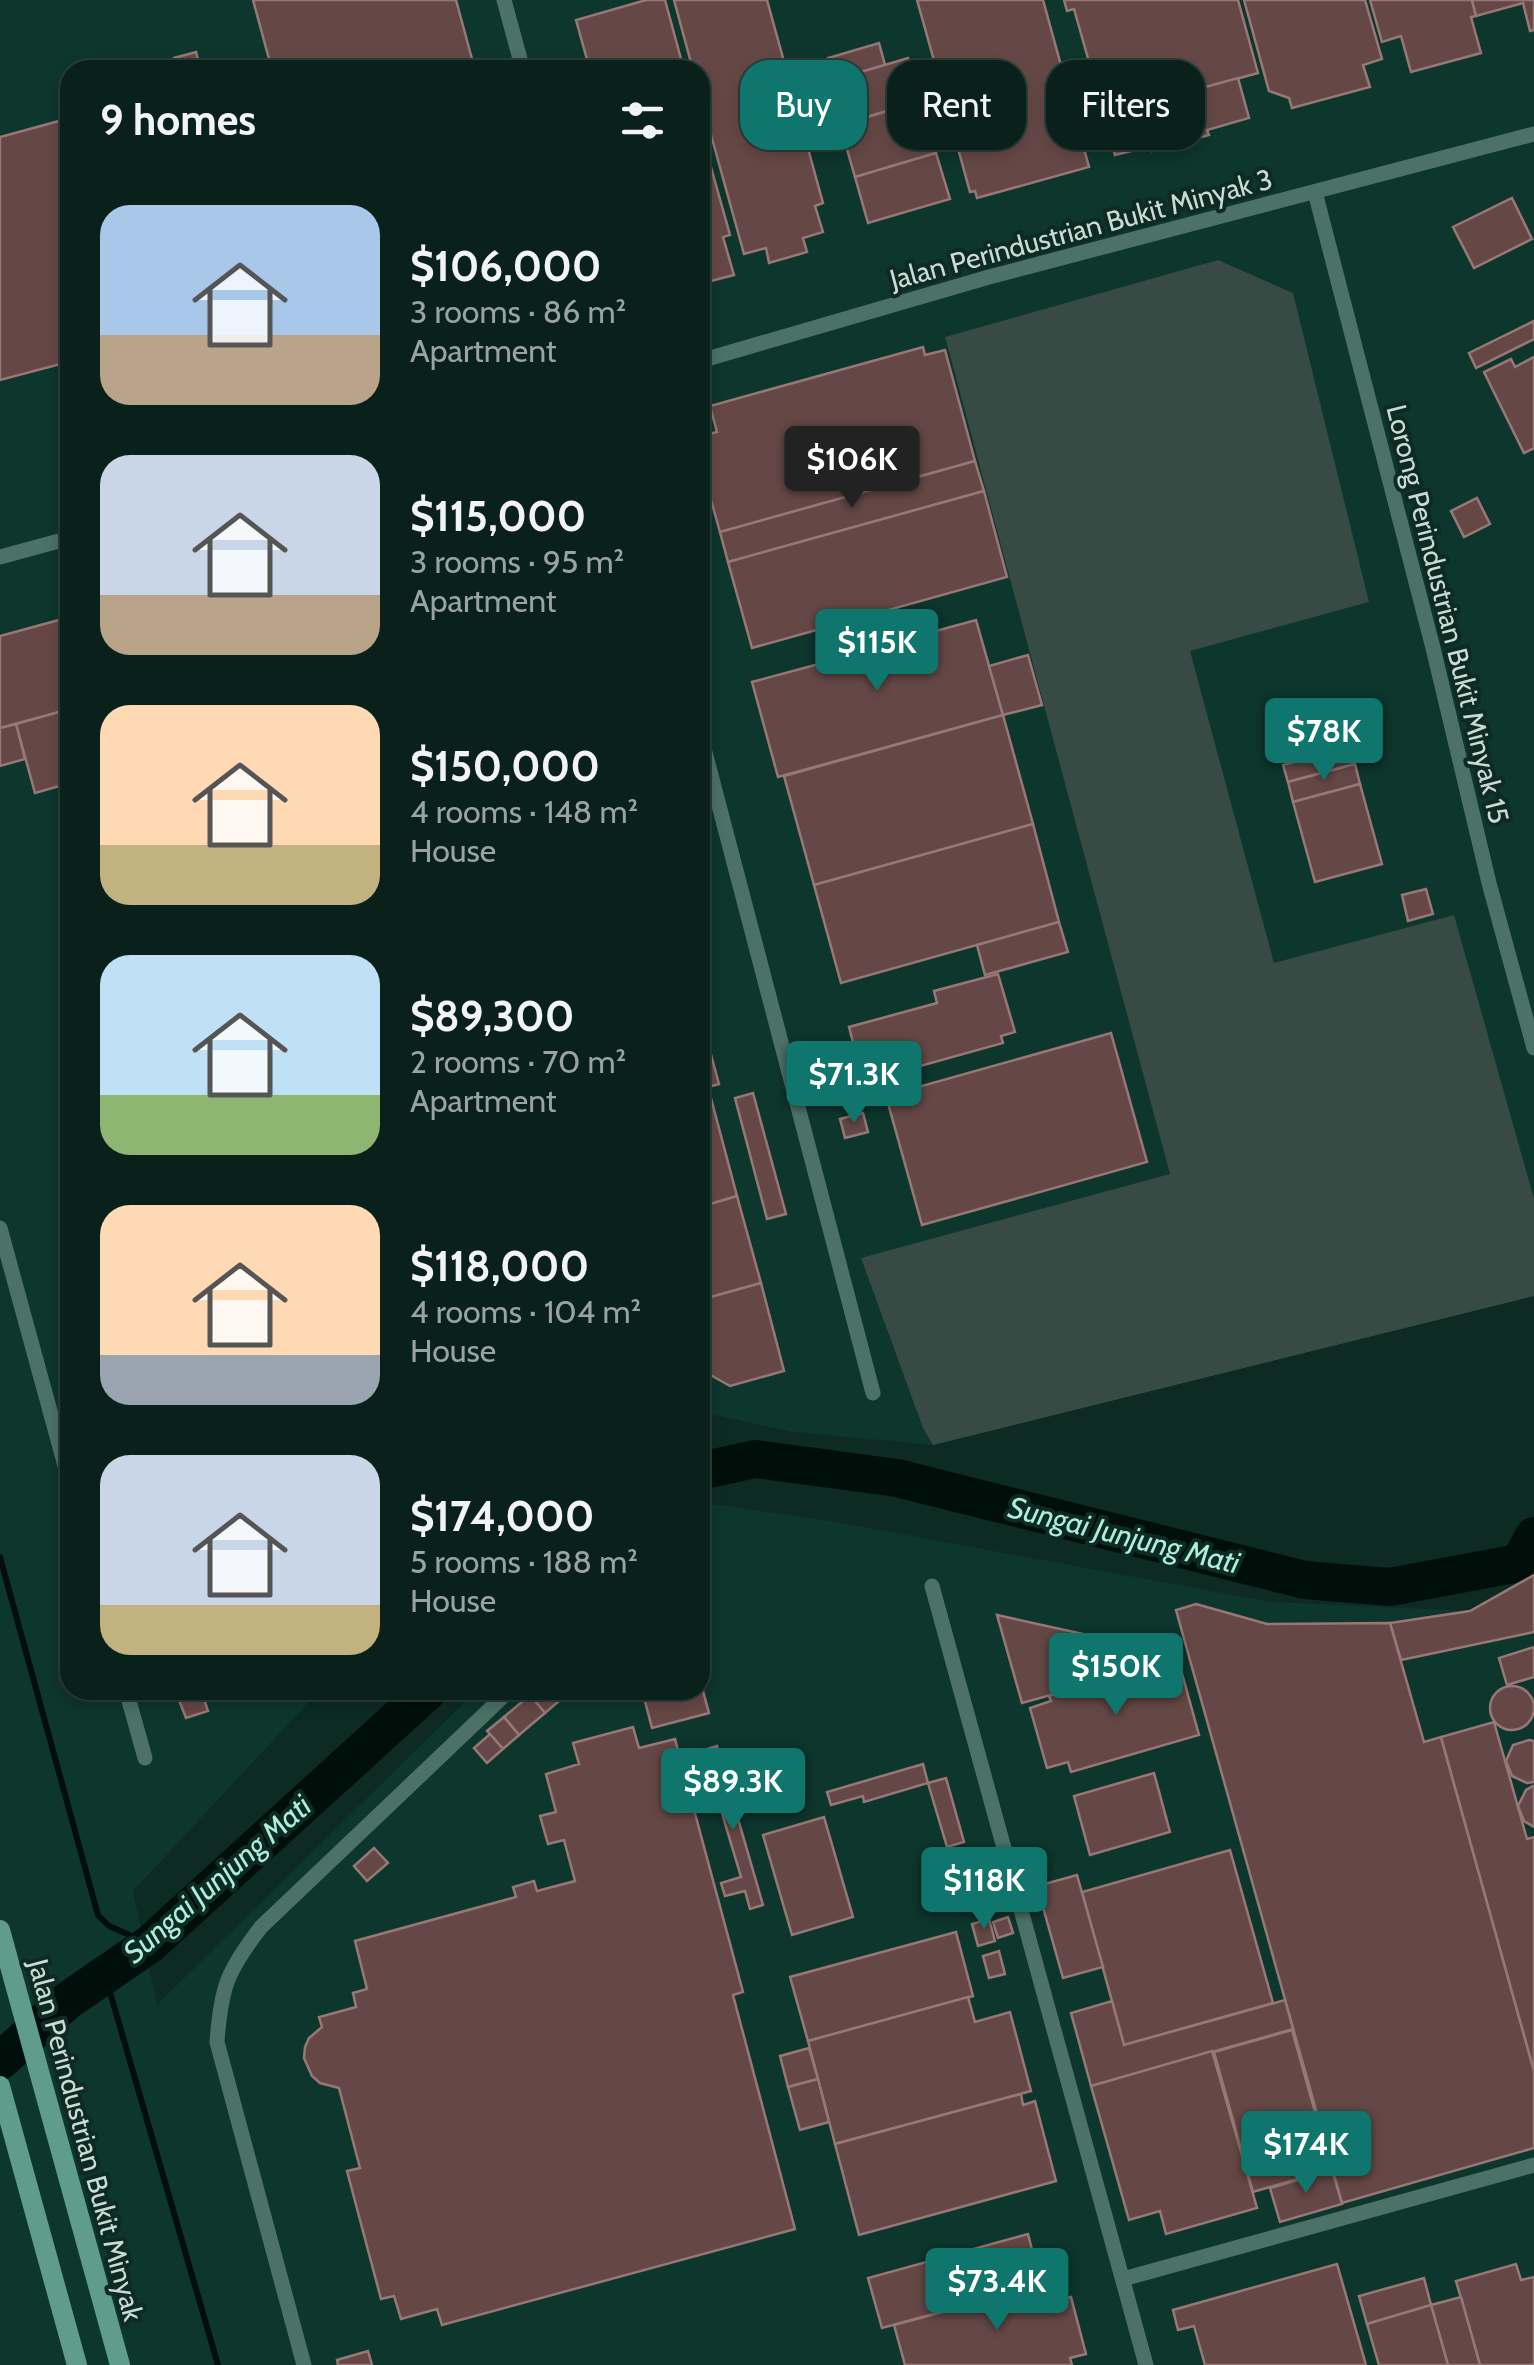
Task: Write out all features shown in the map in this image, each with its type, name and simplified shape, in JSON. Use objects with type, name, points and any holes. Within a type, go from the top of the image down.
[{"type":"main road","name":"Jalan Perindustrian Bukit Minyak","points":[[0,1930],[120,2365]]},
{"type":"main road","points":[[0,2086],[76,2365]]},
{"type":"street","points":[[504,0],[520,60]]},
{"type":"street","name":"Jalan Perindustrian Bukit Minyak 3","points":[[710,358],[988,277],[1534,134]]},
{"type":"street","name":"Lorong Perindustrian Bukit Minyak 15","points":[[1315,192],[1534,1048]]},
{"type":"street","points":[[0,556],[60,541]]},
{"type":"street","points":[[710,772],[872,1394]]},
{"type":"street","points":[[0,1228],[60,1447]]},
{"type":"street","points":[[0,1293],[17,1289]]},
{"type":"street","points":[[932,1586],[1146,2365]]},
{"type":"street","points":[[129,1700],[145,1758]]},
{"type":"street","points":[[304,2365],[217,2042],[220,2000],[229,1972],[261,1928],[500,1700]]},
{"type":"street","points":[[1122,2279],[1534,2165]]},
{"type":"shaded area","points":[[0,0],[1534,0],[1534,1296],[933,1445],[793,1432],[710,1414],[710,60],[60,60],[60,1700],[311,1700],[133,1891],[157,2005],[467,1700],[710,1700],[711,1504],[830,1521],[1272,1602],[1470,1611],[1534,1573],[1534,2365],[0,2365]]},
{"type":"shaded area","points":[[1218,260],[1293,293],[1369,602],[1190,651],[1274,963],[1454,915],[1534,1199],[1534,1296],[933,1445],[923,1428],[861,1258],[1170,1174],[945,337]]},
{"type":"building","points":[[253,0],[456,0],[472,60],[269,60]]},
{"type":"building","points":[[646,0],[665,0],[681,60],[587,60],[576,20]]},
{"type":"building","points":[[674,0],[767,0],[784,60],[740,60],[740,150],[808,150],[823,203],[815,206],[823,232],[803,238],[807,252],[769,263],[766,248],[744,254],[710,131],[710,60],[690,60]]},
{"type":"building","points":[[917,0],[1043,0],[1060,60],[1046,60],[1046,150],[1084,150],[1089,167],[977,198],[975,191],[970,192],[958,150],[1026,150],[1026,60],[934,60]]},
{"type":"building","points":[[1064,0],[1238,0],[1258,73],[1205,87],[1205,60],[1088,60],[1074,9],[1067,11]]},
{"type":"building","points":[[1244,0],[1365,0],[1382,59],[1363,65],[1370,87],[1292,108],[1289,98],[1269,91]]},
{"type":"building","points":[[1370,0],[1472,0],[1476,16],[1471,17],[1481,53],[1411,72],[1401,36],[1382,42]]},
{"type":"building","points":[[1472,0],[1534,0],[1534,30],[1530,31],[1523,3],[1476,16]]},
{"type":"building","points":[[879,43],[885,65],[867,70],[867,60],[828,58]]},
{"type":"building","points":[[196,52],[198,60],[174,60]]},
{"type":"building","points":[[887,64],[887,111],[867,117],[867,70]]},
{"type":"building","points":[[1238,78],[1249,118],[1207,130],[1209,135],[1205,136],[1205,87]]},
{"type":"building","points":[[887,111],[887,150],[936,153],[855,177],[847,150],[867,150],[867,117]]},
{"type":"building","points":[[60,121],[60,364],[0,380],[0,137]]},
{"type":"building","points":[[936,153],[950,199],[868,223],[855,177]]},
{"type":"building","points":[[710,164],[730,235],[723,237],[734,275],[711,281]]},
{"type":"building","points":[[1512,198],[1532,239],[1474,268],[1453,227]]},
{"type":"building","points":[[1534,321],[1534,339],[1476,368],[1469,353]]},
{"type":"building","points":[[923,347],[925,355],[945,350],[975,461],[720,532],[710,496],[710,434],[717,432],[710,406]]},
{"type":"building","points":[[1534,357],[1534,448],[1524,453],[1484,372],[1511,359],[1515,367]]},
{"type":"building","points":[[975,461],[984,491],[728,562],[720,532]]},
{"type":"building","points":[[984,491],[1007,577],[752,648],[728,562]]},
{"type":"building","points":[[1477,498],[1490,524],[1464,537],[1451,511]]},
{"type":"building","points":[[920,615],[925,634],[976,620],[1003,715],[778,777],[752,682],[834,660],[828,640]]},
{"type":"building","points":[[60,620],[60,712],[0,728],[0,636]]},
{"type":"building","points":[[1028,655],[1042,705],[1003,715],[989,666]]},
{"type":"building","points":[[60,712],[60,786],[35,793],[16,724]]},
{"type":"building","points":[[1003,715],[1033,824],[814,885],[784,776]]},
{"type":"building","points":[[16,724],[25,759],[0,766],[0,728]]},
{"type":"building","points":[[1323,734],[1328,752],[1301,760],[1295,742]]},
{"type":"building","points":[[1350,747],[1355,764],[1288,782],[1283,765]]},
{"type":"building","points":[[1355,764],[1360,784],[1293,802],[1288,782]]},
{"type":"building","points":[[1360,784],[1382,864],[1315,882],[1293,802]]},
{"type":"building","points":[[1033,824],[1059,922],[841,983],[814,885]]},
{"type":"building","points":[[1426,889],[1433,914],[1408,921],[1402,895]]},
{"type":"building","points":[[1059,922],[1068,952],[985,975],[977,945]]},
{"type":"building","points":[[998,974],[1015,1032],[1001,1036],[1003,1043],[863,1082],[849,1027],[937,1003],[934,991]]},
{"type":"building","points":[[1111,1033],[1147,1162],[922,1225],[886,1096]]},
{"type":"building","points":[[710,1051],[719,1084],[710,1086]]},
{"type":"building","points":[[753,1093],[786,1214],[767,1219],[735,1098]]},
{"type":"building","points":[[710,1102],[737,1196],[710,1204]]},
{"type":"building","points":[[863,1113],[868,1132],[845,1138],[840,1119]]},
{"type":"building","points":[[737,1196],[761,1283],[710,1297],[710,1204]]},
{"type":"building","points":[[761,1283],[784,1371],[730,1386],[710,1375],[710,1297]]},
{"type":"building","points":[[1534,1575],[1534,1632],[1401,1660],[1390,1623],[1470,1611]]},
{"type":"building","points":[[1196,1604],[1267,1624],[1390,1623],[1424,1742],[1441,1737],[1534,2071],[1534,2148],[1342,2203],[1176,1610]]},
{"type":"building","points":[[997,1615],[1097,1637],[1109,1679],[1022,1703]]},
{"type":"building","points":[[1534,1647],[1534,1677],[1507,1685],[1499,1658]]},
{"type":"building","points":[[1178,1659],[1199,1735],[1071,1772],[1068,1762],[1047,1768],[1030,1708],[1051,1701],[1049,1696]]},
{"type":"building","points":[[1512,1686],[1527,1693],[1534,1708],[1527,1723],[1512,1730],[1497,1723],[1490,1708],[1497,1693]]},
{"type":"building","points":[[179,1700],[204,1700],[208,1711],[186,1718]]},
{"type":"building","points":[[524,1700],[534,1700],[545,1713],[519,1735],[504,1717]]},
{"type":"building","points":[[534,1700],[560,1700],[545,1713]]},
{"type":"building","points":[[645,1700],[705,1700],[709,1713],[652,1728]]},
{"type":"building","points":[[504,1717],[519,1735],[503,1749],[487,1731]]},
{"type":"building","points":[[1494,1722],[1527,1839],[1534,1837],[1534,2071],[1441,1737]]},
{"type":"building","points":[[633,1727],[639,1748],[675,1739],[743,1992],[733,1995],[795,2229],[442,2325],[437,2309],[401,2319],[394,2296],[381,2299],[347,2171],[360,2168],[339,2088],[320,2083],[312,2076],[304,2058],[305,2047],[322,2027],[319,2017],[356,2007],[353,1993],[367,1989],[355,1941],[516,1897],[513,1887],[534,1881],[537,1891],[575,1881],[564,1840],[548,1844],[540,1816],[556,1812],[546,1774],[579,1764],[573,1743]]},
{"type":"building","points":[[490,1734],[503,1749],[487,1763],[474,1748]]},
{"type":"building","points":[[1534,1741],[1534,1782],[1527,1783],[1512,1776],[1506,1761],[1513,1745]]},
{"type":"building","points":[[717,1746],[763,1905],[750,1909],[745,1891],[725,1896],[721,1883],[741,1877],[703,1750]]},
{"type":"building","points":[[923,1764],[928,1783],[864,1802],[863,1796],[831,1805],[827,1792]]},
{"type":"building","points":[[1154,1773],[1170,1832],[1090,1855],[1074,1796]]},
{"type":"building","points":[[946,1778],[964,1842],[947,1847],[928,1783]]},
{"type":"building","points":[[1534,1786],[1534,1827],[1524,1821],[1518,1806],[1526,1790]]},
{"type":"building","points":[[824,1817],[853,1917],[792,1935],[763,1835]]},
{"type":"building","points":[[374,1848],[388,1863],[367,1881],[354,1866]]},
{"type":"building","points":[[1230,1850],[1273,2003],[1124,2045],[1082,1892]]},
{"type":"building","points":[[1077,1875],[1103,1967],[1063,1978],[1037,1886]]},
{"type":"building","points":[[1008,1917],[1013,1933],[998,1938],[993,1922]]},
{"type":"building","points":[[989,1919],[995,1941],[978,1946],[972,1924]]},
{"type":"building","points":[[956,1932],[973,1996],[808,2041],[790,1977]]},
{"type":"building","points":[[999,1951],[1005,1974],[989,1978],[983,1956]]},
{"type":"building","points":[[968,1997],[975,2022],[1010,2012],[1031,2091],[835,2144],[808,2041]]},
{"type":"building","points":[[1285,2000],[1293,2029],[1091,2086],[1071,2013],[1112,2001],[1124,2045]]},
{"type":"building","points":[[1292,2030],[1331,2169],[1253,2192],[1214,2052]]},
{"type":"building","points":[[809,2048],[818,2079],[788,2087],[780,2056]]},
{"type":"building","points":[[1212,2051],[1257,2208],[1166,2234],[1160,2211],[1129,2220],[1091,2086]]},
{"type":"building","points":[[818,2079],[829,2122],[800,2130],[788,2087]]},
{"type":"building","points":[[1021,2094],[1023,2105],[1035,2101],[1056,2181],[859,2235],[835,2144]]},
{"type":"building","points":[[1332,2170],[1342,2204],[1280,2222],[1270,2188]]},
{"type":"building","points":[[1028,2234],[1041,2285],[882,2328],[868,2278]]},
{"type":"building","points":[[1337,2264],[1366,2365],[1205,2365],[1194,2326],[1178,2330],[1173,2310]]},
{"type":"building","points":[[1516,2264],[1521,2280],[1534,2277],[1534,2365],[1480,2365],[1456,2281]]},
{"type":"building","points":[[1424,2278],[1431,2305],[1367,2324],[1359,2296]]},
{"type":"building","points":[[1050,2283],[1055,2301],[1071,2297],[1086,2354],[1070,2358],[1072,2365],[905,2365],[894,2325]]},
{"type":"building","points":[[1461,2297],[1480,2365],[1448,2365],[1431,2305]]},
{"type":"building","points":[[1431,2305],[1448,2365],[1379,2365],[1367,2324]]},
{"type":"building","points":[[368,2351],[372,2365],[338,2365],[337,2360]]},
{"type":"waterway","name":"Sungai Junjung Mati","points":[[710,1469],[755,1459],[897,1478],[1305,1580],[1390,1587],[1519,1563],[1534,1536]]},
{"type":"waterway","points":[[0,1557],[98,1915],[109,1926],[150,1944]]},
{"type":"waterway","name":"Sungai Junjung Mati","points":[[0,2061],[67,2001],[150,1944],[418,1700]]},
{"type":"waterway","points":[[105,1975],[218,2365]]}]
